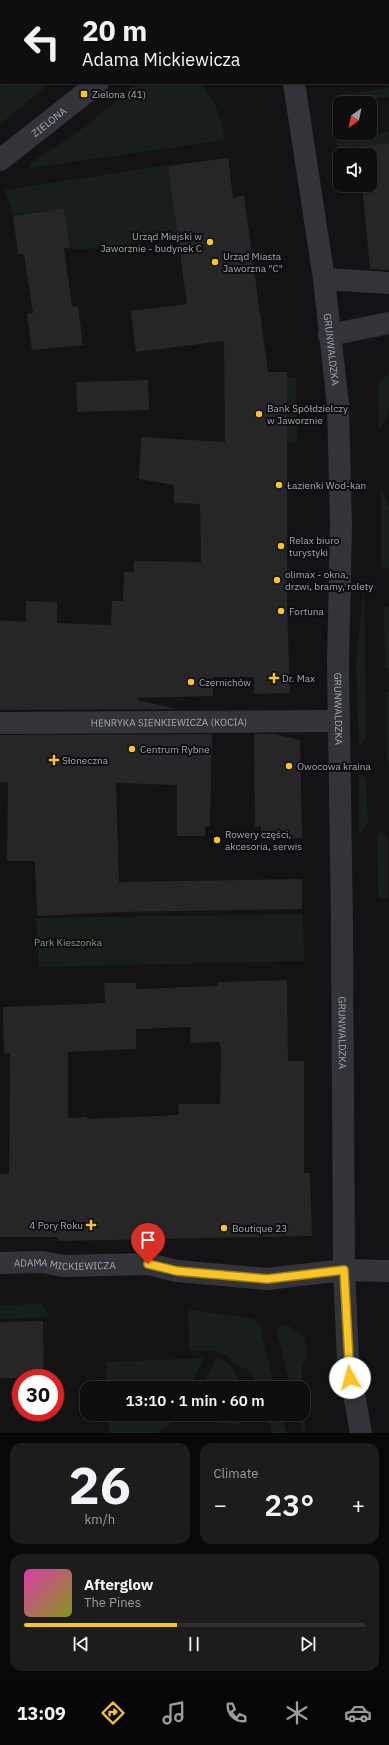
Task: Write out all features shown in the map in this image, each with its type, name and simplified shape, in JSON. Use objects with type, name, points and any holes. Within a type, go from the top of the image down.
[{"type":"street","name":"ZIELONA","points":[[0,160],[97,84]]},
{"type":"street","name":"GRUNWALDZKA","points":[[292,85],[324,279],[329,335],[339,413],[341,526],[338,663],[344,1270],[348,1361],[361,1433]]},
{"type":"street","points":[[324,279],[389,283]]},
{"type":"street","points":[[329,335],[389,323]]},
{"type":"street","name":"HENRYKA SIENKIEWICZA (KOCIA)","points":[[0,723],[339,721]]},
{"type":"street","name":"ADAMA MICKIEWICZA","points":[[0,1263],[43,1262],[64,1266],[148,1264],[177,1271],[267,1279],[344,1270],[389,1271]]},
{"type":"green space","points":[[0,84],[49,84],[0,124]]},
{"type":"green space","points":[[138,84],[199,84],[209,95],[217,109],[225,140],[30,168],[31,163],[78,132]]},
{"type":"green space","points":[[389,88],[389,97],[377,98],[377,96],[337,95]]},
{"type":"green space","points":[[389,132],[389,143],[357,148],[337,148],[336,140],[377,140],[377,134]]},
{"type":"green space","points":[[168,165],[178,237],[168,239],[77,250],[69,247],[64,208],[13,215],[5,190]]},
{"type":"green space","points":[[389,372],[389,410],[382,427],[379,426],[378,385]]},
{"type":"green space","points":[[287,378],[296,378],[297,443],[287,443]]},
{"type":"green space","points":[[381,488],[389,507],[389,568],[381,567]]},
{"type":"green space","points":[[364,582],[366,738],[359,747],[356,664]]},
{"type":"green space","points":[[384,607],[389,607],[389,668],[385,668]]},
{"type":"green space","points":[[386,692],[389,692],[389,763],[387,763]]},
{"type":"green space","points":[[359,772],[366,779],[368,822],[359,836]]},
{"type":"green space","points":[[382,830],[388,840],[388,898],[378,898],[377,835]]},
{"type":"green space","name":"Park Kieszonka","points":[[303,914],[304,961],[39,967],[36,918]]},
{"type":"green space","points":[[42,1304],[47,1310],[48,1317],[0,1319],[0,1305]]},
{"type":"green space","points":[[188,1309],[253,1319],[260,1326],[273,1381],[256,1381],[247,1369],[236,1365],[227,1356],[215,1351],[191,1351],[189,1345]]},
{"type":"green space","points":[[282,1324],[289,1326],[305,1338],[307,1357],[302,1368],[302,1381],[289,1381],[276,1329]]},
{"type":"green space","points":[[204,1358],[192,1381],[107,1381],[106,1362]]},
{"type":"green space","points":[[216,1358],[230,1365],[238,1381],[204,1381]]},
{"type":"green space","points":[[108,1421],[172,1421],[157,1433],[109,1433]]},
{"type":"green space","points":[[196,1421],[241,1421],[241,1425]]},
{"type":"green space","points":[[265,1421],[283,1421],[286,1433],[271,1433],[271,1425]]},
{"type":"green space","points":[[299,1421],[305,1421],[306,1433],[302,1433]]},
{"type":"building","points":[[389,143],[389,270],[370,269],[363,192],[377,192],[377,148],[357,147]]},
{"type":"building","points":[[228,158],[233,198],[244,195],[268,372],[287,372],[287,604],[290,693],[254,694],[254,677],[213,677],[213,696],[138,698],[138,700],[176,709],[0,710],[0,620],[26,622],[26,601],[57,602],[57,623],[111,625],[112,601],[123,601],[124,572],[134,572],[134,561],[201,562],[200,504],[174,503],[174,485],[139,479],[141,437],[225,442],[224,341],[136,352],[131,311],[187,304],[168,166]]},
{"type":"building","points":[[64,208],[70,248],[64,248],[72,307],[78,306],[83,345],[32,350],[27,314],[33,313],[24,254],[18,254],[13,216]]},
{"type":"building","points":[[148,380],[149,410],[77,412],[76,382]]},
{"type":"building","points":[[212,734],[210,826],[205,827],[205,836],[177,836],[177,785],[116,783],[119,882],[302,879],[302,909],[120,912],[37,916],[35,861],[7,861],[8,782],[0,783],[0,735]]},
{"type":"building","points":[[254,734],[274,734],[300,740],[302,838],[261,837],[261,826],[255,827]]},
{"type":"building","points":[[287,980],[288,1061],[304,1061],[304,1173],[310,1173],[312,1236],[58,1241],[58,1237],[0,1237],[0,1174],[9,1174],[10,1053],[4,1053],[3,1007],[105,1003],[104,983],[136,983],[136,989],[218,986],[218,982]],"holes":[[[190,1027],[191,1043],[219,1042],[221,1046],[220,1104],[178,1104],[179,1115],[87,1119],[87,1117],[68,1118],[68,1052],[136,1049],[136,1029]]]},
{"type":"building","points":[[43,1321],[44,1369],[12,1369],[12,1378],[0,1378],[0,1322]]},
{"type":"place","name":"Zielona (41)","points":[[84,94]]},
{"type":"place","name":"Urząd Miejski w Jaworznie - budynek C","points":[[210,242]]},
{"type":"place","name":"Urząd Miasta Jaworzna \"C\"","points":[[215,262]]},
{"type":"place","name":"Bank Spółdzielczy w Jaworznie","points":[[259,414]]},
{"type":"place","name":"Łazienki Wod-kan","points":[[279,485]]},
{"type":"place","name":"Relax biuro turystyki","points":[[281,546]]},
{"type":"place","name":"olimax - okna, drzwi, bramy, rolety","points":[[277,580]]},
{"type":"place","name":"Fortuna","points":[[281,611]]},
{"type":"place","name":"Dr. Max","points":[[274,678]]},
{"type":"place","name":"Czernichów","points":[[191,682]]},
{"type":"place","name":"Centrum Rybne","points":[[132,749]]},
{"type":"place","name":"Słoneczna","points":[[54,760]]},
{"type":"place","name":"Owocowa kraina","points":[[289,766]]},
{"type":"place","name":"Rowery części, akcesoria, serwis","points":[[217,840]]},
{"type":"place","name":"4 Pory Roku","points":[[91,1225]]},
{"type":"place","name":"Boutique 23","points":[[224,1228]]},
{"type":"route","points":[[148,1264],[177,1271],[267,1279],[344,1270],[350,1378]]}]
